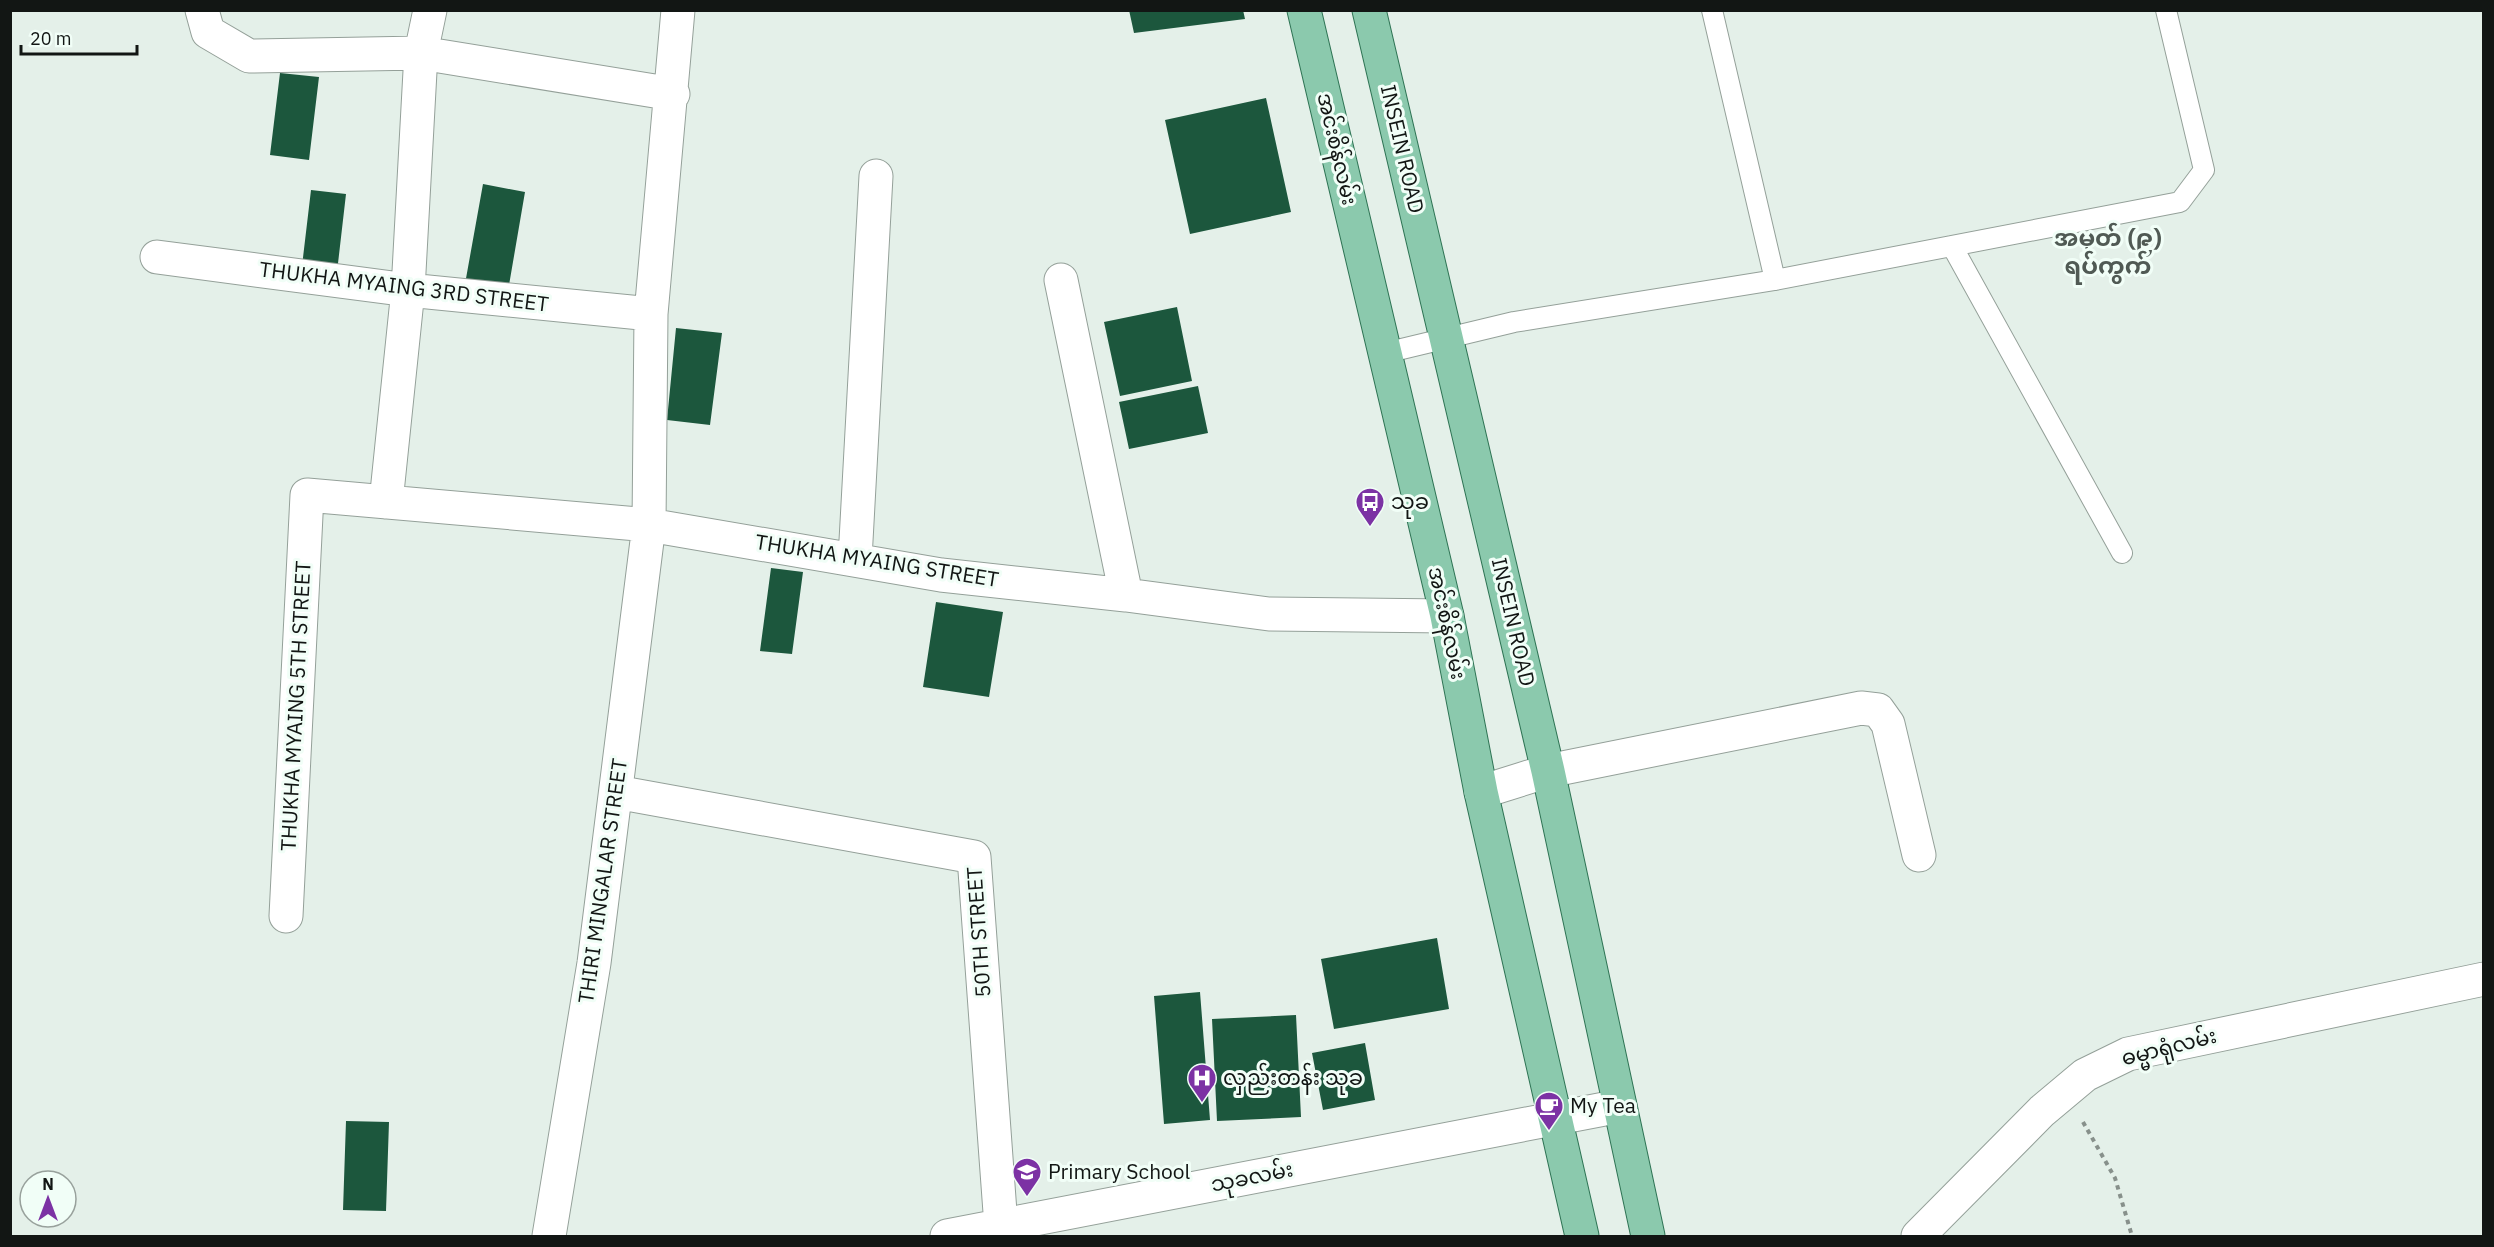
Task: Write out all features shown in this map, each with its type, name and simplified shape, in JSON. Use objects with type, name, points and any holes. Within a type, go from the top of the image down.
[{"type":"main road","name":"အင်းစိန်လမ်း","points":[[1304,10],[1447,615],[1481,792],[1557,1117],[1582,1236]]},
{"type":"main road","name":"INSEIN ROAD","points":[[1369,10],[1548,771],[1648,1236]]},
{"type":"street","points":[[202,10],[208,32],[249,57],[421,53],[673,94]]},
{"type":"street","points":[[386,502],[408,290],[421,53],[430,10]]},
{"type":"street","name":"THIRI MINGALAR STREET","points":[[549,1236],[594,963],[649,525],[651,314],[673,94],[678,10]]},
{"type":"street","points":[[855,560],[876,176]]},
{"type":"street","name":"THUKHA MYAING 3RD STREET","points":[[157,257],[408,290],[651,314]]},
{"type":"street","points":[[1061,280],[1126,594]]},
{"type":"street","name":"THUKHA MYAING STREET","points":[[307,495],[649,525],[941,575],[1126,594],[1269,614],[1447,615]]},
{"type":"street","name":"THUKHA MYAING 5TH STREET","points":[[286,916],[307,495]]},
{"type":"street","points":[[1481,792],[1548,771],[1861,708],[1878,710],[1888,724],[1919,855]]},
{"type":"street","name":"50TH STREET","points":[[616,792],[974,857],[1001,1226]]},
{"type":"street","name":"ဓမ္မာရုံလမ်း","points":[[1918,1236],[2042,1111],[2085,1075],[2128,1054],[2484,980]]},
{"type":"street","name":"သုခလမ်း","points":[[947,1236],[1620,1106]]},
{"type":"lane","points":[[1712,10],[1774,280]]},
{"type":"lane","points":[[1384,352],[1514,322],[1774,280],[2180,202],[2204,170],[2166,10]]},
{"type":"lane","points":[[1952,246],[2122,553]]},
{"type":"path","points":[[2066,1091],[2115,1178],[2132,1236]]},
{"type":"building","points":[[1129,10],[1243,10],[1245,19],[1134,33]]},
{"type":"building","points":[[280,73],[319,77],[309,160],[270,155]]},
{"type":"building","points":[[1266,98],[1291,212],[1190,234],[1165,120]]},
{"type":"building","points":[[483,184],[525,192],[508,291],[465,284]]},
{"type":"building","points":[[311,190],[346,194],[337,272],[302,266]]},
{"type":"building","points":[[1177,307],[1192,381],[1120,396],[1104,322]]},
{"type":"building","points":[[676,328],[722,333],[710,425],[667,420]]},
{"type":"building","points":[[1198,386],[1208,433],[1129,449],[1119,402]]},
{"type":"building","points":[[771,568],[803,572],[792,654],[760,651]]},
{"type":"building","points":[[936,602],[1003,612],[989,697],[923,687]]},
{"type":"building","points":[[1437,938],[1449,1009],[1334,1029],[1321,959]]},
{"type":"building","points":[[1200,992],[1210,1120],[1164,1124],[1154,996]]},
{"type":"building","points":[[1296,1015],[1301,1117],[1217,1121],[1212,1019]]},
{"type":"building","points":[[1365,1043],[1375,1100],[1323,1110],[1312,1053]]},
{"type":"building","points":[[346,1121],[389,1122],[386,1211],[343,1210]]},
{"type":"place","name":"သုခ","points":[[1370,528]]},
{"type":"place","name":"လှည်းတန်း သုခ","points":[[1202,1104]]},
{"type":"place","name":"My Tea","points":[[1549,1132]]},
{"type":"place","name":"Primary School","points":[[1027,1198]]},
{"type":"district","name":"အမှတ် (၉) ရပ်ကွက်","points":[[2108,252]]}]
